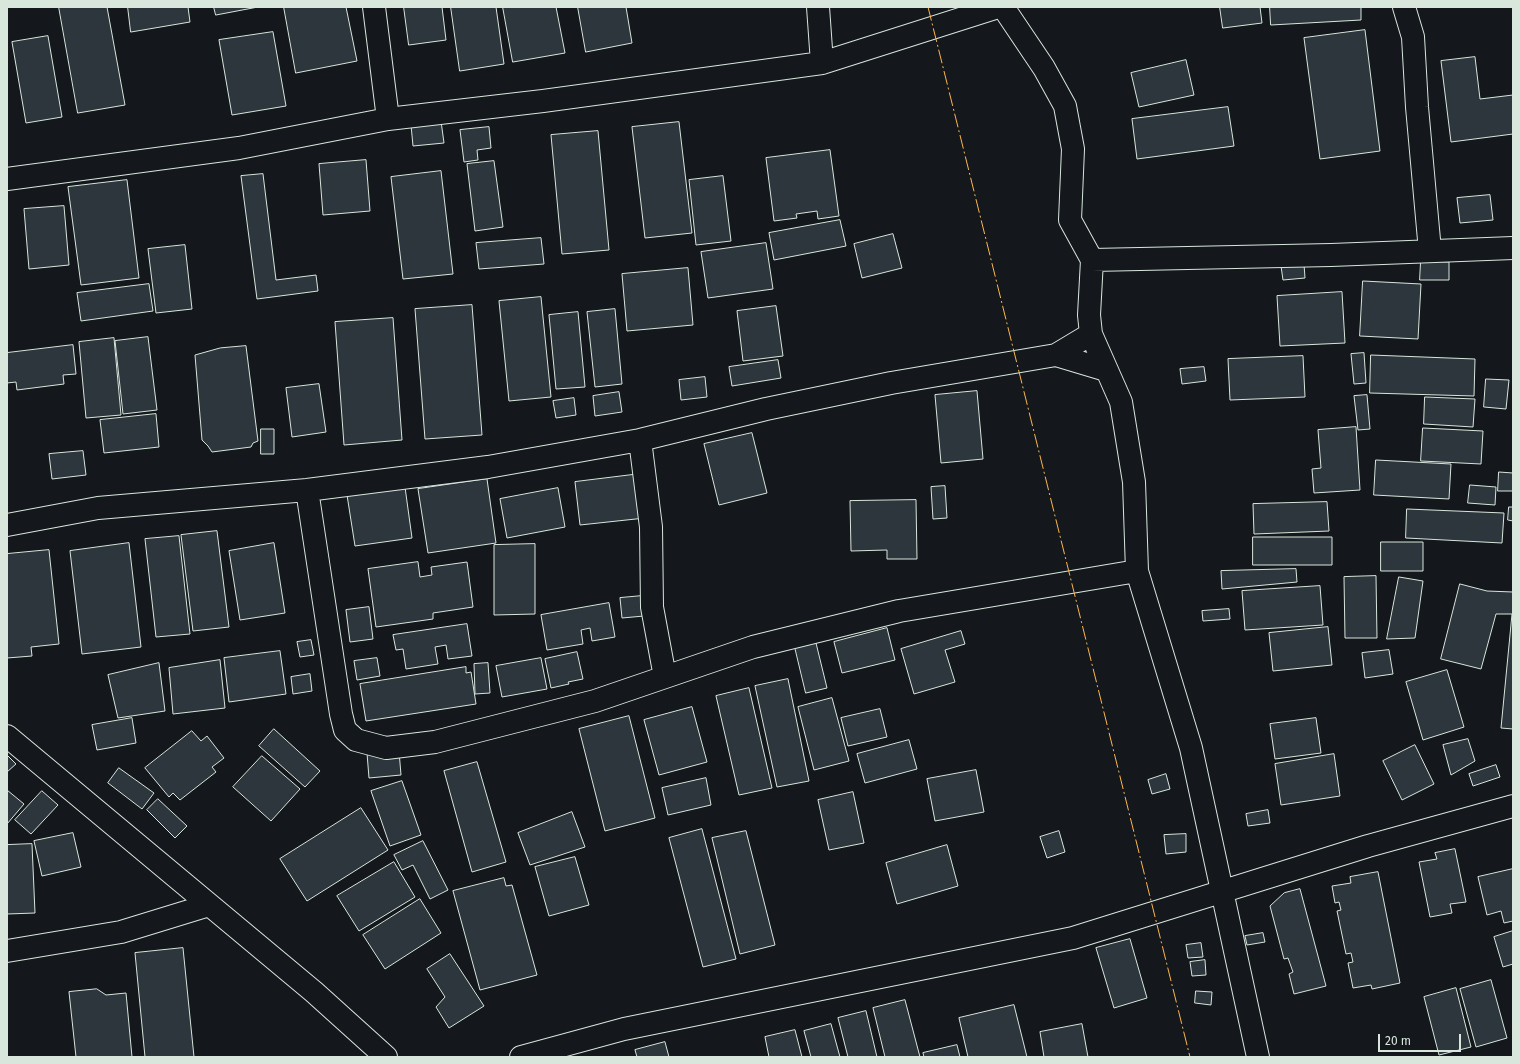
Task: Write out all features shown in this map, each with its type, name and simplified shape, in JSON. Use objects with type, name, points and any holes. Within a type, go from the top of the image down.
[{"type":"street","points":[[374,7],[388,119]]},
{"type":"street","points":[[818,7],[822,63]]},
{"type":"street","points":[[7,178],[239,148],[388,119],[543,101],[822,63],[998,7]]},
{"type":"street","points":[[1003,7],[1044,68],[1065,106],[1073,149],[1070,220],[1092,260],[1089,315],[1091,334],[1121,402],[1134,482],[1137,571],[1191,748],[1258,1057]]},
{"type":"street","points":[[1404,7],[1413,37],[1430,251]]},
{"type":"street","points":[[1092,260],[1331,255],[1513,248]]},
{"type":"street","points":[[7,525],[98,508],[307,490],[488,467],[640,440],[766,409],[891,383],[1056,355],[1091,334]]},
{"type":"street","points":[[1056,355],[1106,370]]},
{"type":"street","points":[[640,440],[651,527],[652,607],[665,677]]},
{"type":"street","points":[[307,490],[341,714],[345,730],[356,740],[386,748],[435,742],[595,701],[753,646],[899,611],[1137,571]]},
{"type":"street","points":[[7,736],[314,992],[386,1057]]},
{"type":"street","points":[[521,1057],[624,1029],[1073,938],[1368,846],[1513,806]]},
{"type":"street","points":[[7,951],[121,932],[208,905]]},
{"type":"building","points":[[59,7],[107,7],[125,105],[78,113]]},
{"type":"building","points":[[128,7],[188,7],[190,22],[131,32]]},
{"type":"building","points":[[214,7],[258,7],[216,15]]},
{"type":"building","points":[[284,7],[346,7],[357,61],[296,73]]},
{"type":"building","points":[[404,7],[442,7],[446,40],[409,45]]},
{"type":"building","points":[[451,7],[496,7],[504,64],[460,71]]},
{"type":"building","points":[[503,7],[556,7],[565,53],[513,62]]},
{"type":"building","points":[[578,7],[626,7],[632,43],[586,52]]},
{"type":"building","points":[[1220,7],[1260,7],[1262,23],[1223,28]]},
{"type":"building","points":[[1270,7],[1361,7],[1361,20],[1271,25]]},
{"type":"building","points":[[1365,30],[1380,151],[1320,159],[1304,38]]},
{"type":"building","points":[[273,32],[286,106],[232,115],[219,40]]},
{"type":"building","points":[[48,36],[62,117],[26,123],[12,42]]},
{"type":"building","points":[[1475,57],[1480,99],[1513,95],[1513,134],[1451,142],[1441,61]]},
{"type":"building","points":[[1186,60],[1194,95],[1139,107],[1131,73]]},
{"type":"building","points":[[1228,107],[1234,146],[1137,159],[1132,119]]},
{"type":"building","points":[[441,121],[444,143],[413,146],[411,125]]},
{"type":"building","points":[[679,122],[692,233],[645,238],[632,127]]},
{"type":"building","points":[[489,127],[491,148],[477,150],[478,160],[464,162],[460,130]]},
{"type":"building","points":[[598,131],[609,250],[562,254],[551,135]]},
{"type":"building","points":[[830,150],[839,216],[818,219],[817,211],[796,214],[797,218],[774,221],[766,158]]},
{"type":"building","points":[[366,160],[370,211],[323,215],[319,164]]},
{"type":"building","points":[[494,161],[503,227],[475,231],[467,164]]},
{"type":"building","points":[[441,171],[453,274],[403,279],[391,177]]},
{"type":"building","points":[[263,174],[276,280],[316,275],[318,291],[257,299],[241,176]]},
{"type":"building","points":[[723,176],[731,241],[696,245],[689,180]]},
{"type":"building","points":[[127,180],[139,278],[81,285],[68,187]]},
{"type":"building","points":[[1490,195],[1493,220],[1460,223],[1457,198]]},
{"type":"building","points":[[64,206],[69,265],[29,269],[24,209]]},
{"type":"building","points":[[840,220],[846,246],[774,260],[769,233]]},
{"type":"building","points":[[893,234],[902,268],[862,278],[854,244]]},
{"type":"building","points":[[541,238],[544,264],[479,269],[476,243]]},
{"type":"building","points":[[766,243],[773,289],[708,298],[701,252]]},
{"type":"building","points":[[185,245],[192,309],[156,313],[148,249]]},
{"type":"building","points":[[1421,261],[1449,262],[1449,280],[1420,280]]},
{"type":"building","points":[[1304,264],[1305,278],[1283,280],[1281,266]]},
{"type":"building","points":[[688,268],[693,325],[627,331],[622,274]]},
{"type":"building","points":[[1363,281],[1421,284],[1418,339],[1360,336]]},
{"type":"building","points":[[149,284],[153,311],[81,321],[77,293]]},
{"type":"building","points":[[1342,292],[1345,343],[1280,346],[1277,296]]},
{"type":"building","points":[[541,297],[551,397],[509,401],[499,301]]},
{"type":"building","points":[[472,305],[482,435],[425,439],[415,309]]},
{"type":"building","points":[[776,306],[783,356],[743,361],[737,311]]},
{"type":"building","points":[[615,309],[622,384],[595,387],[587,312]]},
{"type":"building","points":[[578,312],[585,387],[556,389],[549,315]]},
{"type":"building","points":[[393,318],[402,440],[344,445],[335,322]]},
{"type":"building","points":[[148,337],[157,410],[123,414],[115,341]]},
{"type":"building","points":[[114,338],[121,415],[86,418],[79,342]]},
{"type":"building","points":[[73,345],[76,374],[63,375],[64,384],[17,390],[16,382],[7,383],[7,353]]},
{"type":"building","points":[[246,346],[258,441],[253,443],[251,447],[212,452],[202,440],[195,355],[220,348]]},
{"type":"building","points":[[1364,353],[1366,383],[1354,384],[1351,354]]},
{"type":"building","points":[[1371,355],[1475,359],[1474,396],[1370,393]]},
{"type":"building","points":[[1303,356],[1305,397],[1230,400],[1228,359]]},
{"type":"building","points":[[778,360],[781,378],[732,386],[729,367]]},
{"type":"building","points":[[1204,367],[1206,381],[1182,384],[1180,369]]},
{"type":"building","points":[[705,377],[707,397],[681,400],[679,380]]},
{"type":"building","points":[[1486,379],[1509,380],[1506,409],[1484,407]]},
{"type":"building","points":[[319,384],[326,432],[292,437],[286,388]]},
{"type":"building","points":[[977,391],[983,459],[941,463],[935,395]]},
{"type":"building","points":[[619,392],[622,412],[595,416],[593,396]]},
{"type":"building","points":[[1367,395],[1370,429],[1358,430],[1354,396]]},
{"type":"building","points":[[1425,397],[1475,399],[1473,427],[1424,424]]},
{"type":"building","points":[[574,398],[576,415],[556,418],[553,401]]},
{"type":"building","points":[[156,414],[159,447],[104,453],[100,420]]},
{"type":"building","points":[[1356,427],[1360,490],[1314,493],[1312,469],[1321,468],[1318,430]]},
{"type":"building","points":[[1423,428],[1483,431],[1481,464],[1421,461]]},
{"type":"building","points":[[261,429],[274,429],[274,454],[261,454]]},
{"type":"building","points":[[752,433],[767,493],[719,505],[704,444]]},
{"type":"building","points":[[83,451],[86,475],[52,479],[49,454]]},
{"type":"building","points":[[1376,460],[1451,464],[1449,499],[1374,495]]},
{"type":"building","points":[[1499,472],[1513,473],[1513,491],[1498,491]]},
{"type":"building","points":[[640,474],[645,518],[580,525],[575,482]]},
{"type":"building","points":[[487,479],[496,543],[428,553],[418,489]]},
{"type":"building","points":[[1470,485],[1496,487],[1495,505],[1468,503]]},
{"type":"building","points":[[945,486],[947,518],[933,519],[931,487]]},
{"type":"building","points":[[405,487],[412,538],[355,546],[347,495]]},
{"type":"building","points":[[558,488],[565,527],[507,538],[500,499]]},
{"type":"building","points":[[916,500],[917,559],[887,559],[887,550],[851,551],[850,501]]},
{"type":"building","points":[[1327,502],[1329,531],[1254,534],[1253,504]]},
{"type":"building","points":[[1509,507],[1513,507],[1513,521],[1508,520]]},
{"type":"building","points":[[1407,509],[1504,513],[1502,543],[1406,538]]},
{"type":"building","points":[[217,531],[229,627],[193,631],[181,535]]},
{"type":"building","points":[[179,536],[190,634],[156,637],[145,539]]},
{"type":"building","points":[[1253,537],[1332,537],[1332,565],[1253,565]]},
{"type":"building","points":[[1381,542],[1423,542],[1423,571],[1381,571]]},
{"type":"building","points":[[129,543],[141,647],[82,654],[70,551]]},
{"type":"building","points":[[274,543],[285,613],[240,620],[229,551]]},
{"type":"building","points":[[535,544],[535,614],[494,615],[494,545]]},
{"type":"building","points":[[49,550],[59,644],[31,647],[32,656],[7,658],[7,554]]},
{"type":"building","points":[[418,562],[420,577],[432,575],[431,567],[467,562],[473,607],[433,613],[433,619],[376,627],[368,569]]},
{"type":"building","points":[[1296,569],[1297,582],[1222,589],[1221,571]]},
{"type":"building","points":[[1376,576],[1377,638],[1345,638],[1344,577]]},
{"type":"building","points":[[1399,577],[1423,581],[1415,638],[1387,639]]},
{"type":"building","points":[[1460,584],[1487,591],[1513,592],[1513,729],[1501,728],[1512,614],[1496,614],[1481,669],[1441,659]]},
{"type":"building","points":[[1320,586],[1323,625],[1245,630],[1242,591]]},
{"type":"building","points":[[642,596],[644,616],[622,618],[620,598]]},
{"type":"building","points":[[609,603],[615,637],[592,641],[590,628],[581,630],[583,644],[547,650],[541,615]]},
{"type":"building","points":[[369,607],[373,639],[350,642],[346,610]]},
{"type":"building","points":[[1229,609],[1230,619],[1203,621],[1202,611]]},
{"type":"building","points":[[467,624],[472,656],[448,659],[446,645],[435,647],[438,664],[406,669],[403,649],[396,650],[393,635]]},
{"type":"building","points":[[1328,627],[1332,665],[1273,671],[1269,633]]},
{"type":"building","points":[[887,628],[895,660],[842,673],[834,642]]},
{"type":"building","points":[[961,631],[965,644],[945,650],[955,682],[914,694],[901,649]]},
{"type":"building","points":[[311,640],[314,655],[300,657],[297,642]]},
{"type":"building","points":[[794,643],[816,643],[827,688],[806,693]]},
{"type":"building","points":[[1389,650],[1393,674],[1365,678],[1362,653]]},
{"type":"building","points":[[280,651],[286,694],[229,702],[224,658]]},
{"type":"building","points":[[577,652],[583,679],[551,688],[545,659]]},
{"type":"building","points":[[377,658],[380,676],[357,680],[354,661]]},
{"type":"building","points":[[541,658],[547,689],[502,697],[496,666]]},
{"type":"building","points":[[220,660],[225,708],[173,714],[169,668]]},
{"type":"building","points":[[159,663],[165,711],[118,718],[108,675]]},
{"type":"building","points":[[488,663],[490,693],[475,694],[474,664]]},
{"type":"building","points":[[466,667],[466,673],[471,672],[476,704],[366,721],[360,684]]},
{"type":"building","points":[[1447,670],[1464,727],[1423,740],[1406,682]]},
{"type":"building","points":[[310,674],[312,691],[293,694],[291,677]]},
{"type":"building","points":[[788,679],[809,781],[777,787],[755,686]]},
{"type":"building","points":[[749,688],[772,788],[739,795],[716,696]]},
{"type":"building","points":[[832,698],[849,761],[814,770],[798,707]]},
{"type":"building","points":[[692,707],[707,762],[659,775],[644,720]]},
{"type":"building","points":[[880,709],[887,737],[848,746],[841,718]]},
{"type":"building","points":[[629,716],[655,818],[605,831],[579,729]]},
{"type":"building","points":[[132,718],[136,743],[97,750],[92,725]]},
{"type":"building","points":[[1316,718],[1321,753],[1275,759],[1270,724]]},
{"type":"building","points":[[274,729],[320,771],[305,787],[259,746]]},
{"type":"building","points":[[192,731],[201,741],[207,736],[224,758],[212,767],[216,772],[180,800],[173,793],[169,797],[145,768]]},
{"type":"building","points":[[1468,739],[1475,761],[1451,775],[1443,745]]},
{"type":"building","points":[[909,740],[917,769],[865,783],[857,754]]},
{"type":"building","points":[[1415,745],[1434,784],[1402,800],[1383,761]]},
{"type":"building","points":[[399,751],[401,775],[369,778],[367,753]]},
{"type":"building","points":[[1334,754],[1340,796],[1281,805],[1275,764]]},
{"type":"building","points":[[7,755],[16,764],[7,772]]},
{"type":"building","points":[[262,756],[300,789],[271,821],[233,787]]},
{"type":"building","points":[[477,762],[506,862],[472,872],[444,771]]},
{"type":"building","points":[[1496,765],[1500,777],[1473,786],[1469,774]]},
{"type":"building","points":[[119,768],[154,793],[142,809],[108,783]]},
{"type":"building","points":[[976,770],[984,812],[935,821],[927,779]]},
{"type":"building","points":[[1166,774],[1170,789],[1152,794],[1148,780]]},
{"type":"building","points":[[706,778],[711,805],[668,815],[662,788]]},
{"type":"building","points":[[402,781],[421,835],[390,846],[371,791]]},
{"type":"building","points":[[7,790],[24,804],[7,824]]},
{"type":"building","points":[[42,791],[58,805],[31,834],[15,820]]},
{"type":"building","points":[[853,792],[864,843],[829,850],[818,800]]},
{"type":"building","points":[[158,799],[187,826],[175,838],[147,810]]},
{"type":"building","points":[[361,808],[388,850],[307,901],[280,859]]},
{"type":"building","points":[[1268,810],[1270,823],[1248,826],[1246,814]]},
{"type":"building","points":[[572,812],[585,847],[530,865],[518,833]]},
{"type":"building","points":[[702,829],[736,959],[703,967],[669,838]]},
{"type":"building","points":[[746,831],[775,945],[740,954],[712,838]]},
{"type":"building","points":[[1059,831],[1065,852],[1047,858],[1040,837]]},
{"type":"building","points":[[73,833],[81,867],[42,876],[34,841]]},
{"type":"building","points":[[1186,834],[1186,852],[1166,854],[1164,835]]},
{"type":"building","points":[[423,841],[448,890],[430,899],[413,865],[402,870],[394,855]]},
{"type":"building","points":[[32,844],[35,913],[7,914],[7,845]]},
{"type":"building","points":[[947,845],[958,886],[897,904],[886,863]]},
{"type":"building","points":[[1455,849],[1466,902],[1450,904],[1452,913],[1430,917],[1419,862],[1437,859],[1435,853]]},
{"type":"building","points":[[575,857],[589,905],[549,916],[535,867]]},
{"type":"building","points":[[394,862],[415,897],[359,931],[337,896]]},
{"type":"building","points":[[1513,869],[1513,921],[1504,923],[1501,911],[1487,915],[1478,877]]},
{"type":"building","points":[[1378,872],[1400,983],[1372,989],[1371,985],[1353,988],[1348,963],[1353,962],[1351,953],[1346,954],[1337,911],[1341,910],[1339,902],[1335,903],[1332,886],[1351,883],[1350,877]]},
{"type":"building","points":[[504,878],[506,886],[512,885],[537,975],[480,990],[453,891]]},
{"type":"building","points":[[1300,889],[1326,986],[1294,994],[1289,974],[1293,972],[1288,958],[1284,959],[1270,906],[1284,893]]},
{"type":"building","points":[[420,899],[441,933],[385,969],[363,935]]},
{"type":"building","points":[[1513,931],[1513,964],[1503,967],[1494,937]]},
{"type":"building","points":[[1263,933],[1265,942],[1247,945],[1245,936]]},
{"type":"building","points":[[1130,939],[1147,998],[1114,1008],[1096,948]]},
{"type":"building","points":[[1201,943],[1203,957],[1188,958],[1186,945]]},
{"type":"building","points":[[183,948],[194,1057],[145,1057],[135,953]]},
{"type":"building","points":[[450,954],[484,1006],[449,1028],[436,1007],[445,997],[427,969]]},
{"type":"building","points":[[1205,960],[1206,975],[1192,976],[1190,962]]},
{"type":"building","points":[[1491,980],[1507,1038],[1476,1047],[1460,989]]},
{"type":"building","points":[[1456,988],[1471,1047],[1439,1055],[1424,997]]},
{"type":"building","points":[[97,989],[106,995],[126,993],[132,1057],[76,1057],[69,992]]},
{"type":"building","points":[[1196,991],[1212,992],[1211,1005],[1195,1003]]},
{"type":"building","points":[[905,1000],[920,1057],[885,1057],[873,1008]]},
{"type":"building","points":[[1014,1005],[1027,1057],[968,1057],[959,1018]]},
{"type":"building","points":[[866,1011],[877,1057],[848,1057],[838,1018]]},
{"type":"building","points":[[831,1024],[840,1057],[811,1057],[804,1031]]},
{"type":"building","points":[[1082,1024],[1088,1057],[1044,1057],[1040,1032]]},
{"type":"building","points":[[795,1030],[802,1057],[769,1057],[765,1037]]},
{"type":"building","points":[[665,1042],[669,1057],[637,1057],[635,1050]]},
{"type":"building","points":[[957,1045],[960,1057],[924,1057],[923,1053]]},
{"type":"power","points":[[928,7],[1190,1057]]}]
